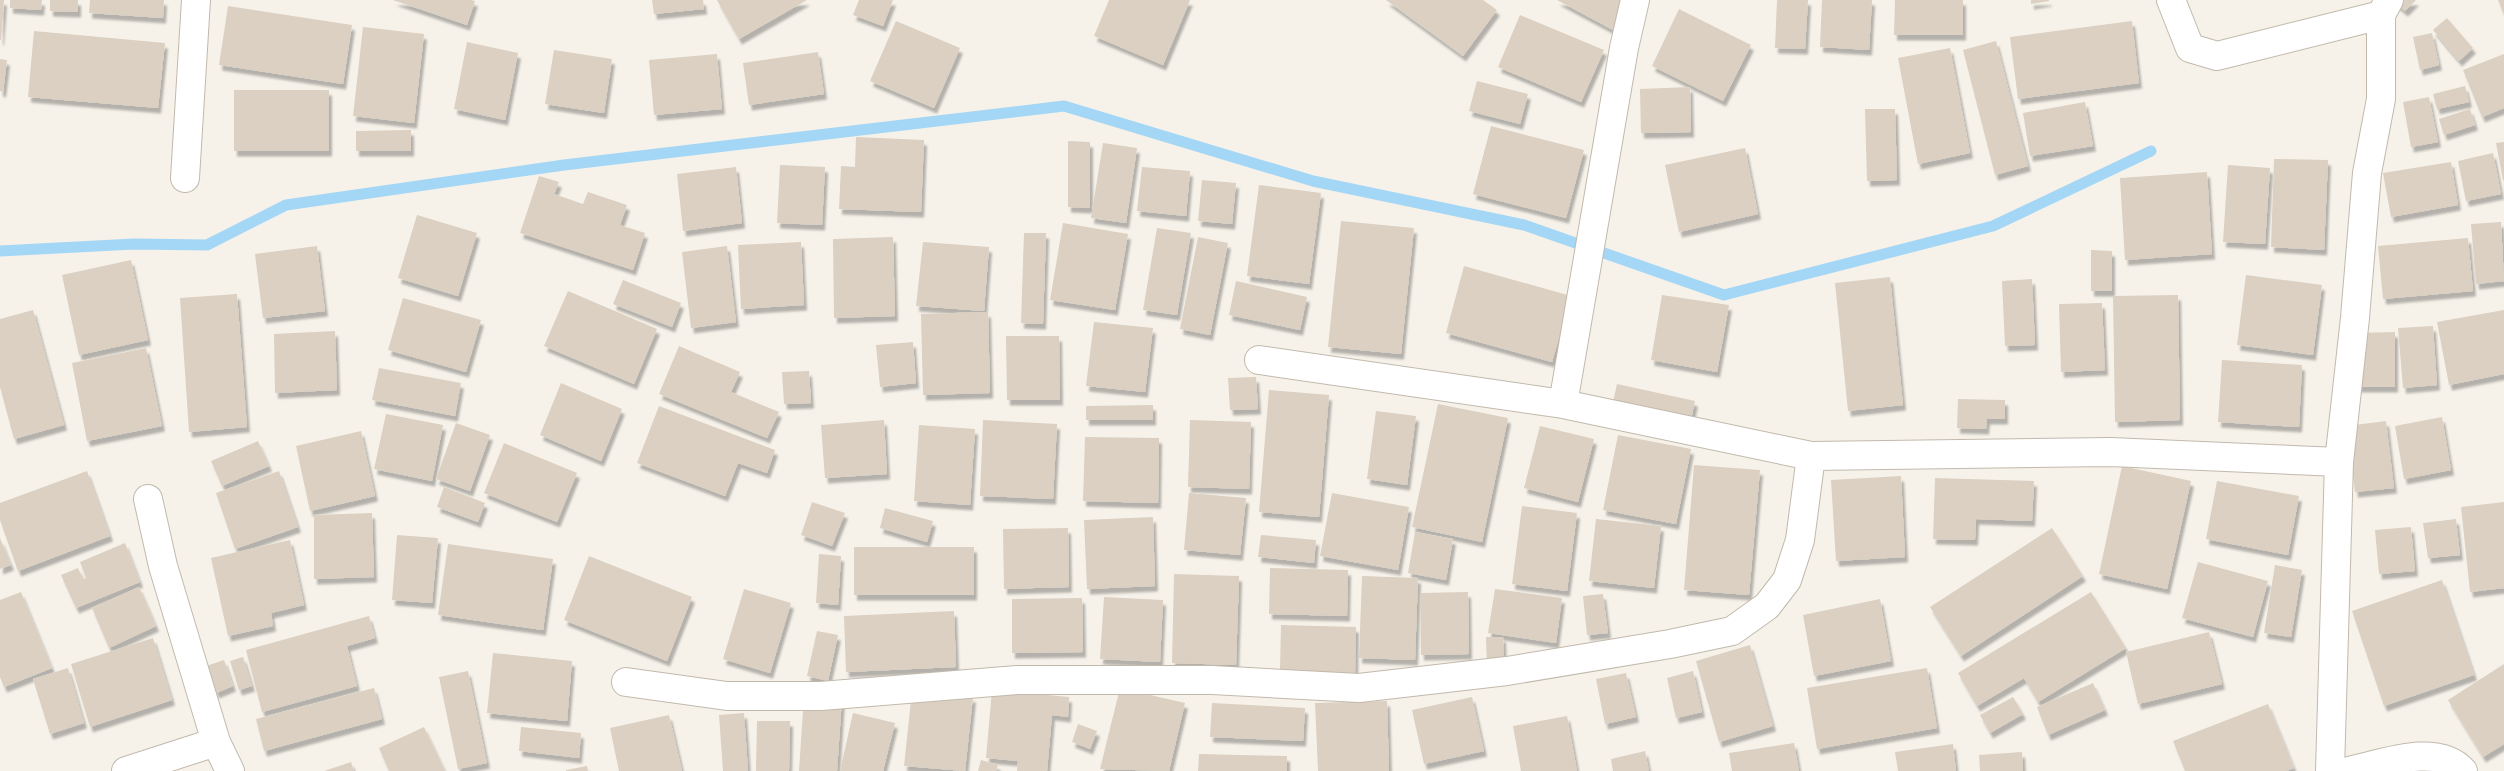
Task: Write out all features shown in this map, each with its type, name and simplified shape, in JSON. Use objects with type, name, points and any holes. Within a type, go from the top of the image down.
[{"type":"street","points":[[185,178],[196,0]]},
{"type":"street","points":[[1563,404],[1624,48],[1635,0]]},
{"type":"street","points":[[2171,0],[2190,48],[2217,56],[2385,8],[2381,99],[2367,173],[2355,318],[2339,462],[2330,771]]},
{"type":"street","points":[[1259,360],[1563,404],[1811,456],[2112,452],[2339,462]]},
{"type":"street","points":[[626,682],[736,696],[821,696],[1017,680],[1212,680],[1359,688],[1507,672],[1670,644],[1732,632],[1766,606],[1787,580],[1800,540],[1811,456]]},
{"type":"street","points":[[148,499],[163,566],[216,742],[230,771]]},
{"type":"street","points":[[126,771],[216,742]]},
{"type":"street","points":[[2349,771],[2406,758],[2429,756],[2454,761],[2463,771]]},
{"type":"building","points":[[0,0],[4,0],[1,40],[0,40]]},
{"type":"building","points":[[10,0],[42,0],[41,10],[10,8]]},
{"type":"building","points":[[50,0],[78,0],[78,12],[50,11]]},
{"type":"building","points":[[90,0],[164,0],[163,18],[89,13]]},
{"type":"building","points":[[393,0],[471,0],[475,1],[467,25]]},
{"type":"building","points":[[652,0],[703,0],[704,9],[654,14]]},
{"type":"building","points":[[717,0],[807,0],[739,39]]},
{"type":"building","points":[[859,0],[893,0],[883,26],[853,15]]},
{"type":"building","points":[[1109,0],[1190,0],[1163,65],[1094,36]]},
{"type":"building","points":[[1386,0],[1483,0],[1497,10],[1463,56]]},
{"type":"building","points":[[1557,0],[1630,0],[1613,30]]},
{"type":"building","points":[[1777,0],[1808,0],[1805,49],[1775,48]]},
{"type":"building","points":[[1822,0],[1872,0],[1869,50],[1820,47]]},
{"type":"building","points":[[1895,0],[1963,0],[1963,35],[1894,35]]},
{"type":"building","points":[[2031,0],[2049,0],[2049,1],[2031,4]]},
{"type":"building","points":[[2396,0],[2416,0],[2405,11],[2394,2]]},
{"type":"building","points":[[2498,0],[2504,0],[2504,15]]},
{"type":"building","points":[[228,6],[352,25],[343,84],[219,65]]},
{"type":"building","points":[[1679,9],[1751,45],[1723,101],[1652,66]]},
{"type":"building","points":[[1520,15],[1604,50],[1581,102],[1498,67]]},
{"type":"building","points":[[2447,18],[2473,48],[2459,61],[2433,30]]},
{"type":"building","points":[[896,21],[960,48],[934,108],[870,81]]},
{"type":"building","points":[[2132,21],[2139,83],[2018,99],[2010,37]]},
{"type":"building","points":[[363,27],[424,34],[414,123],[353,116]]},
{"type":"building","points":[[34,31],[165,43],[158,108],[28,97]]},
{"type":"building","points":[[2432,33],[2439,65],[2420,70],[2413,37]]},
{"type":"building","points":[[1996,41],[2028,166],[1995,175],[1963,50]]},
{"type":"building","points":[[467,42],[518,53],[505,120],[454,109]]},
{"type":"building","points":[[1950,48],[1970,153],[1918,164],[1898,58]]},
{"type":"building","points":[[554,50],[612,59],[604,113],[545,104]]},
{"type":"building","points":[[818,52],[824,94],[749,105],[743,63]]},
{"type":"building","points":[[717,54],[722,109],[654,115],[649,60]]},
{"type":"building","points":[[2504,54],[2504,108],[2482,117],[2463,70]]},
{"type":"building","points":[[0,59],[7,60],[3,92],[0,91]]},
{"type":"building","points":[[1477,81],[1528,94],[1520,124],[1469,111]]},
{"type":"building","points":[[2465,86],[2469,102],[2437,109],[2433,94]]},
{"type":"building","points":[[1690,87],[1691,132],[1641,133],[1640,89]]},
{"type":"building","points":[[234,90],[329,90],[329,151],[234,151]]},
{"type":"building","points":[[2429,97],[2438,142],[2411,147],[2403,102]]},
{"type":"building","points":[[2085,102],[2093,146],[2030,156],[2023,113]]},
{"type":"building","points":[[1865,109],[1895,109],[1897,180],[1867,181]]},
{"type":"building","points":[[2470,109],[2475,125],[2444,135],[2439,119]]},
{"type":"building","points":[[1491,126],[1584,150],[1566,218],[1473,194]]},
{"type":"building","points":[[411,130],[411,151],[356,151],[356,131]]},
{"type":"building","points":[[856,137],[924,140],[921,212],[839,209],[841,166],[855,167]]},
{"type":"building","points":[[1068,141],[1090,142],[1090,208],[1068,207]]},
{"type":"building","points":[[2504,142],[2504,180],[2503,180],[2496,143]]},
{"type":"building","points":[[1103,143],[1137,148],[1126,223],[1091,218]]},
{"type":"building","points":[[1745,148],[1758,214],[1679,232],[1665,165]]},
{"type":"building","points":[[2493,153],[2501,194],[2466,201],[2458,161]]},
{"type":"building","points":[[2274,159],[2328,160],[2324,250],[2271,247]]},
{"type":"building","points":[[2451,162],[2458,205],[2391,217],[2383,173]]},
{"type":"building","points":[[780,165],[825,167],[822,225],[777,223]]},
{"type":"building","points":[[2228,165],[2270,168],[2265,244],[2223,242]]},
{"type":"building","points":[[736,167],[742,223],[683,231],[677,174]]},
{"type":"building","points":[[1142,167],[1190,171],[1186,216],[1137,211]]},
{"type":"building","points":[[2207,172],[2212,254],[2125,260],[2120,178]]},
{"type":"building","points":[[539,176],[559,182],[554,194],[583,204],[588,192],[627,205],[620,225],[645,233],[633,270],[520,233]]},
{"type":"building","points":[[1202,180],[1236,183],[1232,224],[1198,221]]},
{"type":"building","points":[[1259,185],[1321,193],[1309,284],[1247,276]]},
{"type":"building","points":[[417,215],[477,233],[458,296],[398,278]]},
{"type":"building","points":[[1341,221],[1414,228],[1401,354],[1328,347]]},
{"type":"building","points":[[2501,222],[2504,281],[2476,284],[2471,224]]},
{"type":"building","points":[[1063,223],[1128,234],[1115,310],[1050,300]]},
{"type":"building","points":[[1157,228],[1191,233],[1177,315],[1143,310]]},
{"type":"building","points":[[1024,233],[1046,233],[1043,324],[1021,323]]},
{"type":"building","points":[[893,237],[895,316],[834,318],[833,239]]},
{"type":"building","points":[[1198,237],[1228,243],[1210,335],[1180,329]]},
{"type":"building","points":[[2468,238],[2473,291],[2383,299],[2378,246]]},
{"type":"building","points":[[801,242],[804,305],[741,309],[738,245]]},
{"type":"building","points":[[923,242],[989,247],[984,311],[916,306]]},
{"type":"building","points":[[317,246],[325,311],[263,318],[255,254]]},
{"type":"building","points":[[727,246],[736,322],[691,328],[682,252]]},
{"type":"building","points":[[2091,250],[2112,251],[2112,291],[2091,291]]},
{"type":"building","points":[[131,260],[148,340],[79,355],[62,275]]},
{"type":"building","points":[[1464,266],[1571,296],[1552,362],[1446,333]]},
{"type":"building","points":[[2246,275],[2322,285],[2313,355],[2237,345]]},
{"type":"building","points":[[1890,277],[1903,405],[1848,411],[1835,283]]},
{"type":"building","points":[[2032,279],[2035,345],[2005,346],[2002,281]]},
{"type":"building","points":[[623,280],[681,303],[672,327],[613,304]]},
{"type":"building","points":[[1236,281],[1307,297],[1300,330],[1229,315]]},
{"type":"building","points":[[568,291],[657,329],[634,384],[544,346]]},
{"type":"building","points":[[237,294],[247,427],[189,432],[180,298]]},
{"type":"building","points":[[1662,295],[1729,305],[1717,372],[1651,360]]},
{"type":"building","points":[[2178,295],[2180,420],[2115,422],[2113,296]]},
{"type":"building","points":[[403,298],[481,320],[466,372],[388,350]]},
{"type":"building","points":[[2102,303],[2105,370],[2061,372],[2059,304]]},
{"type":"building","points":[[33,310],[64,425],[14,439],[0,387],[0,319]]},
{"type":"building","points":[[2504,310],[2504,374],[2449,385],[2437,322]]},
{"type":"building","points":[[988,312],[990,393],[923,395],[921,314]]},
{"type":"building","points":[[1094,322],[1153,328],[1145,392],[1086,386]]},
{"type":"building","points":[[2433,326],[2437,385],[2403,388],[2398,328]]},
{"type":"building","points":[[335,331],[337,390],[275,393],[274,334]]},
{"type":"building","points":[[2395,332],[2395,387],[2358,387],[2358,333]]},
{"type":"building","points":[[1006,336],[1059,336],[1060,400],[1007,400]]},
{"type":"building","points":[[913,342],[916,383],[880,387],[876,345]]},
{"type":"building","points":[[679,346],[740,372],[731,392],[779,412],[767,438],[659,394]]},
{"type":"building","points":[[146,348],[162,426],[87,441],[72,363]]},
{"type":"building","points":[[2222,360],[2302,365],[2299,427],[2218,422]]},
{"type":"building","points":[[379,368],[461,383],[455,416],[372,400]]},
{"type":"building","points":[[809,371],[811,403],[784,404],[782,372]]},
{"type":"building","points":[[1256,377],[1258,409],[1230,410],[1228,378]]},
{"type":"building","points":[[561,383],[622,409],[601,461],[540,435]]},
{"type":"building","points":[[1617,384],[1695,401],[1690,424],[1612,407]]},
{"type":"building","points":[[1269,390],[1329,395],[1319,517],[1259,512]]},
{"type":"building","points":[[1958,399],[2005,400],[2005,419],[1987,419],[1986,429],[1957,428]]},
{"type":"building","points":[[1438,404],[1508,418],[1482,542],[1412,527]]},
{"type":"building","points":[[1153,405],[1153,420],[1086,420],[1086,406]]},
{"type":"building","points":[[659,406],[775,450],[767,473],[738,463],[725,496],[637,463]]},
{"type":"building","points":[[1376,411],[1416,416],[1407,485],[1367,479]]},
{"type":"building","points":[[386,414],[443,425],[432,481],[374,469]]},
{"type":"building","points":[[2442,417],[2451,470],[2404,479],[2395,426]]},
{"type":"building","points":[[884,420],[887,474],[825,478],[821,425]]},
{"type":"building","points":[[983,420],[1057,424],[1053,499],[980,496]]},
{"type":"building","points":[[1190,420],[1251,422],[1249,489],[1188,487]]},
{"type":"building","points":[[2386,421],[2394,488],[2355,492],[2347,426]]},
{"type":"building","points":[[456,423],[490,435],[470,491],[436,479]]},
{"type":"building","points":[[919,425],[975,429],[970,505],[914,501]]},
{"type":"building","points":[[1540,426],[1594,439],[1578,502],[1524,488]]},
{"type":"building","points":[[361,431],[375,496],[310,511],[296,446]]},
{"type":"building","points":[[1618,435],[1691,449],[1676,524],[1603,510]]},
{"type":"building","points":[[1085,437],[1159,438],[1158,503],[1083,501]]},
{"type":"building","points":[[258,441],[269,466],[222,486],[211,461]]},
{"type":"building","points":[[504,443],[577,473],[557,522],[484,493]]},
{"type":"building","points":[[1694,465],[1760,470],[1749,595],[1684,590]]},
{"type":"building","points":[[2122,466],[2191,481],[2167,589],[2099,574]]},
{"type":"building","points":[[87,471],[110,536],[18,571],[0,520],[0,503]]},
{"type":"building","points":[[279,471],[298,527],[235,549],[216,493]]},
{"type":"building","points":[[1901,476],[1905,557],[1836,561],[1831,480]]},
{"type":"building","points":[[1935,478],[2034,481],[2032,521],[1976,519],[1975,540],[1933,539]]},
{"type":"building","points":[[2217,481],[2299,496],[2288,555],[2206,539]]},
{"type":"building","points":[[444,487],[485,503],[478,522],[437,507]]},
{"type":"building","points":[[1189,493],[1246,498],[1240,555],[1184,550]]},
{"type":"building","points":[[1332,493],[1409,507],[1398,570],[1320,556]]},
{"type":"building","points":[[812,502],[845,513],[832,546],[801,535]]},
{"type":"building","points":[[2504,502],[2504,588],[2470,592],[2461,507]]},
{"type":"building","points":[[1522,506],[1577,513],[1567,591],[1512,584]]},
{"type":"building","points":[[885,508],[933,521],[927,542],[880,528]]},
{"type":"building","points":[[372,513],[374,577],[314,579],[314,515]]},
{"type":"building","points":[[1153,517],[1155,586],[1087,589],[1084,520]]},
{"type":"building","points":[[1596,519],[1661,526],[1654,588],[1589,581]]},
{"type":"building","points":[[2456,519],[2460,555],[2428,558],[2423,523]]},
{"type":"building","points":[[2411,527],[2415,571],[2379,574],[2375,530]]},
{"type":"building","points":[[1068,528],[1069,587],[1004,589],[1003,529]]},
{"type":"building","points":[[2052,528],[2083,576],[1961,656],[1930,607]]},
{"type":"building","points":[[1415,532],[1453,539],[1446,580],[1408,573]]},
{"type":"building","points":[[397,535],[438,538],[432,603],[392,600]]},
{"type":"building","points":[[1261,535],[1316,540],[1314,563],[1258,557]]},
{"type":"building","points":[[0,538],[11,565],[0,569]]},
{"type":"building","points":[[290,540],[304,605],[271,613],[273,626],[228,636],[211,558]]},
{"type":"building","points":[[125,543],[140,582],[76,608],[61,575],[78,568],[83,579],[86,578],[80,562]]},
{"type":"building","points":[[448,544],[553,559],[543,630],[438,615]]},
{"type":"building","points":[[854,547],[974,547],[974,595],[854,595]]},
{"type":"building","points":[[819,554],[841,556],[838,605],[816,603]]},
{"type":"building","points":[[589,556],[692,597],[667,661],[564,620]]},
{"type":"building","points":[[2198,562],[2268,581],[2253,637],[2182,618]]},
{"type":"building","points":[[2275,565],[2302,570],[2291,637],[2264,633]]},
{"type":"building","points":[[1270,568],[1348,570],[1347,616],[1269,614]]},
{"type":"building","points":[[1174,574],[1239,576],[1236,665],[1172,663]]},
{"type":"building","points":[[1362,576],[1418,578],[1415,660],[1359,658]]},
{"type":"building","points":[[2442,580],[2474,675],[2384,706],[2352,611]]},
{"type":"building","points":[[139,587],[156,626],[109,648],[92,608]]},
{"type":"building","points":[[744,589],[791,603],[770,673],[723,659]]},
{"type":"building","points":[[1495,589],[1562,598],[1556,643],[1488,633]]},
{"type":"building","points":[[21,592],[52,668],[4,687],[0,677],[0,600]]},
{"type":"building","points":[[1468,592],[1469,654],[1421,655],[1420,593]]},
{"type":"building","points":[[2091,592],[2126,648],[2038,702],[2024,678],[1977,706],[1958,673]]},
{"type":"building","points":[[1603,594],[1608,633],[1587,635],[1583,596]]},
{"type":"building","points":[[1104,597],[1163,600],[1160,662],[1100,659]]},
{"type":"building","points":[[1082,598],[1083,652],[1012,653],[1012,599]]},
{"type":"building","points":[[1880,599],[1891,661],[1814,676],[1803,615]]},
{"type":"building","points":[[954,611],[956,667],[846,672],[844,616]]},
{"type":"building","points":[[369,616],[375,638],[347,646],[357,686],[262,712],[246,650]]},
{"type":"building","points":[[1281,625],[1356,627],[1355,673],[1280,671]]},
{"type":"building","points":[[817,631],[838,635],[828,681],[807,676]]},
{"type":"building","points":[[2209,632],[2222,684],[2138,704],[2126,652]]},
{"type":"building","points":[[1486,637],[1503,637],[1504,667],[1487,668]]},
{"type":"building","points":[[153,638],[172,700],[90,727],[71,664]]},
{"type":"building","points":[[1750,645],[1773,726],[1719,742],[1696,661]]},
{"type":"building","points":[[493,653],[572,661],[567,721],[487,713]]},
{"type":"building","points":[[243,657],[252,686],[239,690],[230,661]]},
{"type":"building","points":[[224,660],[233,686],[216,693],[206,666]]},
{"type":"building","points":[[2504,664],[2504,744],[2483,757],[2448,700]]},
{"type":"building","points":[[68,668],[84,723],[50,734],[33,679]]},
{"type":"building","points":[[1927,668],[1937,728],[1817,749],[1807,688]]},
{"type":"building","points":[[468,671],[487,763],[458,769],[439,677]]},
{"type":"building","points":[[1693,671],[1702,712],[1676,718],[1667,678]]},
{"type":"building","points":[[1626,673],[1636,717],[1605,724],[1596,679]]},
{"type":"building","points":[[2093,683],[2105,710],[2048,735],[2037,707]]},
{"type":"building","points":[[374,688],[382,719],[264,751],[256,719]]},
{"type":"building","points":[[1120,688],[1185,703],[1169,771],[1100,769]]},
{"type":"building","points":[[992,690],[1069,697],[1068,717],[1052,715],[1047,771],[1017,771],[1018,761],[986,758]]},
{"type":"building","points":[[912,691],[973,697],[965,771],[904,766]]},
{"type":"building","points":[[804,696],[842,698],[837,771],[799,771]]},
{"type":"building","points":[[1472,697],[1484,751],[1424,764],[1412,710]]},
{"type":"building","points":[[2013,697],[2023,714],[1990,733],[1980,715]]},
{"type":"building","points":[[1387,701],[1389,771],[1318,771],[1315,703]]},
{"type":"building","points":[[1212,703],[1305,708],[1303,741],[1210,737]]},
{"type":"building","points":[[2268,704],[2294,768],[2286,771],[2185,771],[2173,741]]},
{"type":"building","points":[[744,713],[748,771],[723,771],[719,715]]},
{"type":"building","points":[[853,713],[895,723],[883,771],[840,771]]},
{"type":"building","points":[[669,715],[682,771],[619,771],[610,728]]},
{"type":"building","points":[[1567,716],[1577,771],[1521,771],[1513,726]]},
{"type":"building","points":[[757,721],[790,721],[789,771],[756,771]]},
{"type":"building","points":[[1078,724],[1097,731],[1090,749],[1072,742]]},
{"type":"building","points":[[424,727],[445,771],[389,771],[379,748]]},
{"type":"building","points":[[521,727],[581,733],[579,758],[519,751]]},
{"type":"building","points":[[1794,743],[1799,771],[1732,771],[1729,753]]},
{"type":"building","points":[[1953,744],[1956,771],[1898,771],[1895,752]]},
{"type":"building","points":[[1645,751],[1649,771],[1613,771],[1611,759]]},
{"type":"building","points":[[2022,752],[2023,771],[1980,771],[1979,755]]},
{"type":"building","points":[[1199,754],[1287,756],[1287,771],[1198,771]]},
{"type":"building","points":[[981,760],[998,765],[996,771],[978,771]]},
{"type":"building","points":[[351,762],[354,771],[324,771]]},
{"type":"building","points":[[587,766],[588,771],[566,771],[566,770]]},
{"type":"waterway","points":[[0,251],[134,244],[207,245],[286,205],[564,165],[1064,106],[1313,181],[1524,225],[1724,295],[1993,226],[2151,151]]}]
